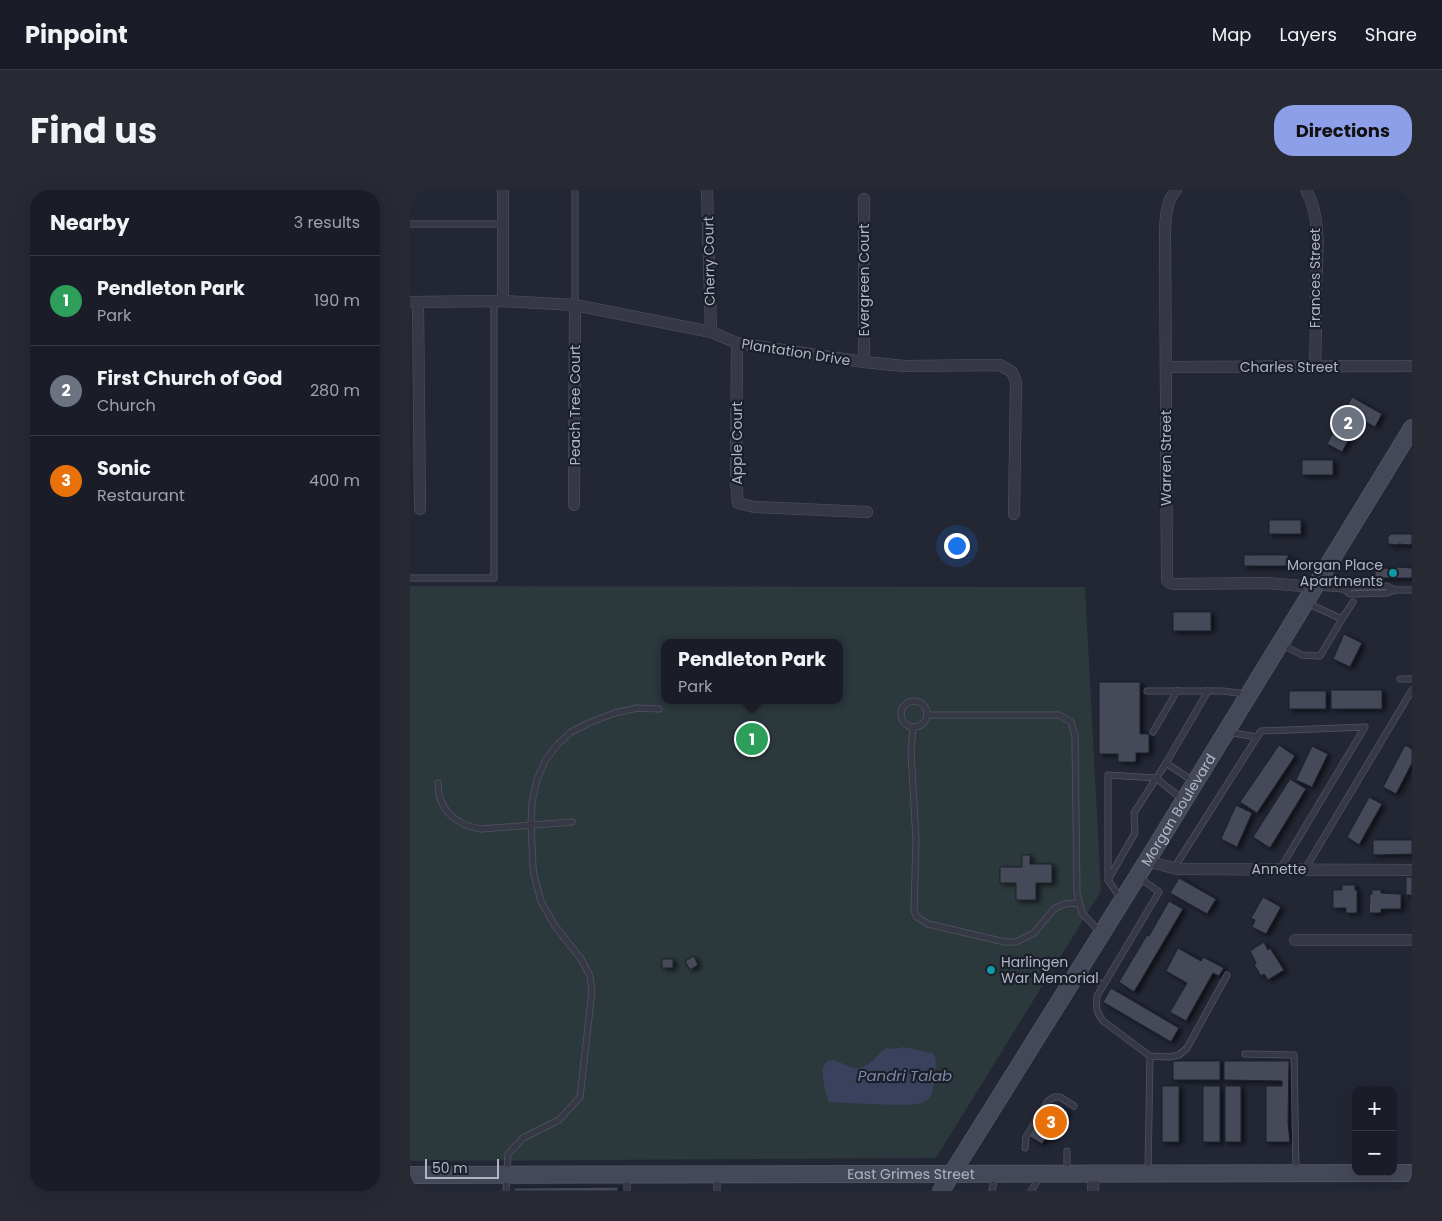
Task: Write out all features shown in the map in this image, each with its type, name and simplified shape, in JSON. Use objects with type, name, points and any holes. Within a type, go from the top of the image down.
[{"type":"street","points":[[498,301],[503,224],[503,190]]},
{"type":"street","name":"Cherry Court","points":[[707,190],[711,332]]},
{"type":"street","name":"Warren Street","points":[[1176,190],[1169,201],[1166,211],[1167,580],[1175,584],[1267,583],[1314,587]]},
{"type":"street","name":"Frances Street","points":[[1306,190],[1314,212],[1317,238],[1315,367]]},
{"type":"street","name":"Evergreen Court","points":[[864,199],[864,362]]},
{"type":"street","name":"Plantation Drive","points":[[414,302],[498,301],[575,306],[711,332],[737,343],[864,362],[904,366],[1000,365],[1012,372],[1016,382],[1014,514]]},
{"type":"street","points":[[414,302],[420,509]]},
{"type":"street","name":"Peach Tree Court","points":[[574,505],[575,306]]},
{"type":"street","name":"Apple Court","points":[[737,343],[736,481],[738,504],[754,507],[867,512]]},
{"type":"street","name":"Charles Street","points":[[1166,367],[1412,366]]},
{"type":"street","name":"Morgan Boulevard","points":[[941,1191],[1412,428]]},
{"type":"street","name":"Annette","points":[[1147,860],[1174,868],[1412,870]]},
{"type":"street","points":[[1295,940],[1412,940]]},
{"type":"street","name":"East Grimes Street","points":[[410,1175],[506,1183],[717,1183],[951,1174],[1412,1173]]},
{"type":"street","points":[[1093,1191],[1094,1174]]},
{"type":"lane","points":[[575,190],[575,306]]},
{"type":"lane","points":[[410,224],[503,224]]},
{"type":"lane","points":[[410,578],[494,578],[498,301]]},
{"type":"lane","points":[[1314,587],[1343,590],[1350,594],[1412,590]]},
{"type":"lane","points":[[1305,602],[1342,619]]},
{"type":"lane","points":[[1280,643],[1302,655],[1320,656],[1353,602]]},
{"type":"lane","points":[[1400,679],[1412,680]]},
{"type":"lane","points":[[1305,869],[1412,690]]},
{"type":"lane","points":[[1147,691],[1223,691],[1248,694]]},
{"type":"lane","points":[[1153,732],[1177,691]]},
{"type":"lane","points":[[1108,880],[1135,833],[1134,813],[1208,691]]},
{"type":"lane","points":[[914,702],[922,704],[927,715],[924,722],[917,727],[913,727],[906,724],[903,720],[902,712],[906,705],[914,702]]},
{"type":"lane","points":[[506,1183],[508,1154],[523,1138],[559,1120],[580,1097],[592,991],[590,976],[581,959],[555,926],[541,900],[534,876],[531,825],[532,802],[537,780],[545,761],[571,732],[615,713],[637,708],[659,709]]},
{"type":"lane","points":[[927,715],[1059,715],[1071,722],[1075,736],[1077,894],[1082,913],[1100,933]]},
{"type":"lane","points":[[913,727],[912,751],[916,840],[914,911],[917,917],[928,924],[1005,942],[1016,942],[1034,933],[1054,910],[1064,904],[1079,903]]},
{"type":"lane","points":[[1174,868],[1261,731],[1364,727],[1280,869]]},
{"type":"lane","points":[[1225,732],[1257,737]]},
{"type":"lane","points":[[1166,763],[1195,782]]},
{"type":"lane","points":[[1122,900],[1108,880],[1108,775],[1156,778],[1183,800]]},
{"type":"lane","points":[[438,784],[438,793],[444,808],[457,821],[469,827],[481,829],[572,822]]},
{"type":"lane","points":[[1137,876],[1159,892],[1098,996],[1096,1007],[1103,1021],[1150,1056],[1170,1057],[1179,1055],[1187,1048],[1227,976]]},
{"type":"lane","points":[[1078,970],[1103,985]]},
{"type":"lane","points":[[1245,1054],[1294,1055],[1296,1173]]},
{"type":"lane","points":[[1148,1174],[1150,1056]]},
{"type":"lane","points":[[1025,1148],[1026,1137],[1048,1101],[1054,1097],[1060,1097],[1074,1106]]},
{"type":"lane","points":[[1067,1151],[1067,1174]]},
{"type":"lane","points":[[992,1191],[995,1174]]},
{"type":"lane","points":[[1031,1191],[1042,1174]]},
{"type":"shaded area","points":[[410,586],[1085,587],[1101,891],[936,1158],[410,1161]]},
{"type":"water","name":"Pandri Talab","points":[[903,1047],[933,1053],[935,1069],[932,1091],[926,1101],[909,1105],[829,1102],[823,1076],[825,1064],[829,1061],[836,1061],[852,1068],[866,1066],[886,1048]]},
{"type":"building","points":[[1352,397],[1382,414],[1375,427],[1360,419],[1342,452],[1327,444]]},
{"type":"building","points":[[1302,460],[1333,460],[1333,475],[1302,475]]},
{"type":"building","points":[[1269,520],[1301,520],[1301,534],[1269,534]]},
{"type":"building","name":"Morgan Place Apartments","points":[[1391,534],[1412,534],[1412,544],[1388,544],[1388,537]]},
{"type":"building","points":[[1244,555],[1288,555],[1288,566],[1244,566]]},
{"type":"building","name":"Morgan Place Apartments","points":[[1396,567],[1412,568],[1412,578],[1375,578],[1375,569],[1396,569]]},
{"type":"building","points":[[1173,612],[1211,612],[1211,631],[1173,631]]},
{"type":"building","points":[[1344,634],[1362,643],[1350,667],[1333,659]]},
{"type":"building","points":[[1099,682],[1140,682],[1140,734],[1149,734],[1149,753],[1136,753],[1136,762],[1118,762],[1118,754],[1099,754]]},
{"type":"building","points":[[1331,690],[1382,690],[1382,709],[1331,709]]},
{"type":"building","points":[[1289,691],[1326,691],[1326,709],[1289,709]]},
{"type":"building","points":[[1279,745],[1295,756],[1257,813],[1240,802]]},
{"type":"building","points":[[1405,745],[1412,749],[1412,763],[1396,794],[1383,787]]},
{"type":"building","points":[[1312,746],[1328,754],[1312,787],[1296,780]]},
{"type":"building","points":[[1290,779],[1306,789],[1270,848],[1253,837]]},
{"type":"building","points":[[1369,797],[1382,804],[1359,845],[1347,837]]},
{"type":"building","points":[[1236,805],[1252,813],[1237,847],[1221,839]]},
{"type":"building","points":[[1373,840],[1412,840],[1412,854],[1373,855]]},
{"type":"building","points":[[1022,855],[1030,855],[1030,864],[1052,864],[1052,883],[1036,883],[1036,900],[1016,900],[1016,883],[1000,883],[1000,867],[1022,867]]},
{"type":"building","points":[[1406,877],[1412,877],[1412,913],[1411,895],[1406,895]]},
{"type":"building","points":[[1179,878],[1216,899],[1207,914],[1170,893]]},
{"type":"building","points":[[1342,885],[1355,885],[1355,890],[1357,890],[1357,913],[1346,913],[1346,908],[1333,908],[1333,890],[1342,890]]},
{"type":"building","points":[[1372,890],[1381,890],[1381,893],[1401,894],[1401,909],[1381,909],[1381,913],[1369,913]]},
{"type":"building","points":[[1263,897],[1281,907],[1266,934],[1252,927],[1255,920],[1251,918]]},
{"type":"building","points":[[1169,901],[1183,909],[1134,992],[1119,982]]},
{"type":"building","points":[[1264,942],[1284,970],[1268,980],[1264,974],[1261,976],[1254,964],[1256,963],[1250,951]]},
{"type":"building","points":[[1178,948],[1201,961],[1203,957],[1224,968],[1219,976],[1213,973],[1186,1021],[1170,1012],[1187,983],[1166,971]]},
{"type":"building","points":[[694,956],[698,965],[690,970],[685,961]]},
{"type":"building","points":[[662,959],[673,959],[673,968],[662,968]]},
{"type":"building","points":[[1111,988],[1179,1028],[1171,1042],[1103,1002]]},
{"type":"building","points":[[1173,1061],[1220,1061],[1220,1080],[1173,1080]]},
{"type":"building","points":[[1224,1061],[1289,1061],[1288,1123],[1290,1142],[1266,1142],[1266,1086],[1282,1086],[1282,1081],[1224,1080]]},
{"type":"building","points":[[1162,1086],[1179,1086],[1179,1142],[1162,1142]]},
{"type":"building","points":[[1203,1086],[1220,1086],[1220,1142],[1203,1142]]},
{"type":"building","points":[[1225,1086],[1241,1086],[1241,1142],[1225,1142]]},
{"type":"building","points":[[1061,1107],[1068,1112],[1052,1139],[1046,1138],[1042,1144],[1029,1136],[1033,1128],[1036,1130],[1047,1111],[1056,1116]]},
{"type":"building","points":[[618,1187],[618,1191],[514,1191],[514,1188]]},
{"type":"place","name":"First Church of God","points":[[1348,423]]},
{"type":"place","name":"Morgan Place Apartments","points":[[1393,573]]},
{"type":"place","name":"Pendleton Park","points":[[752,739]]},
{"type":"place","name":"Harlingen War Memorial","points":[[991,970]]},
{"type":"place","name":"Sonic","points":[[1051,1122]]}]
